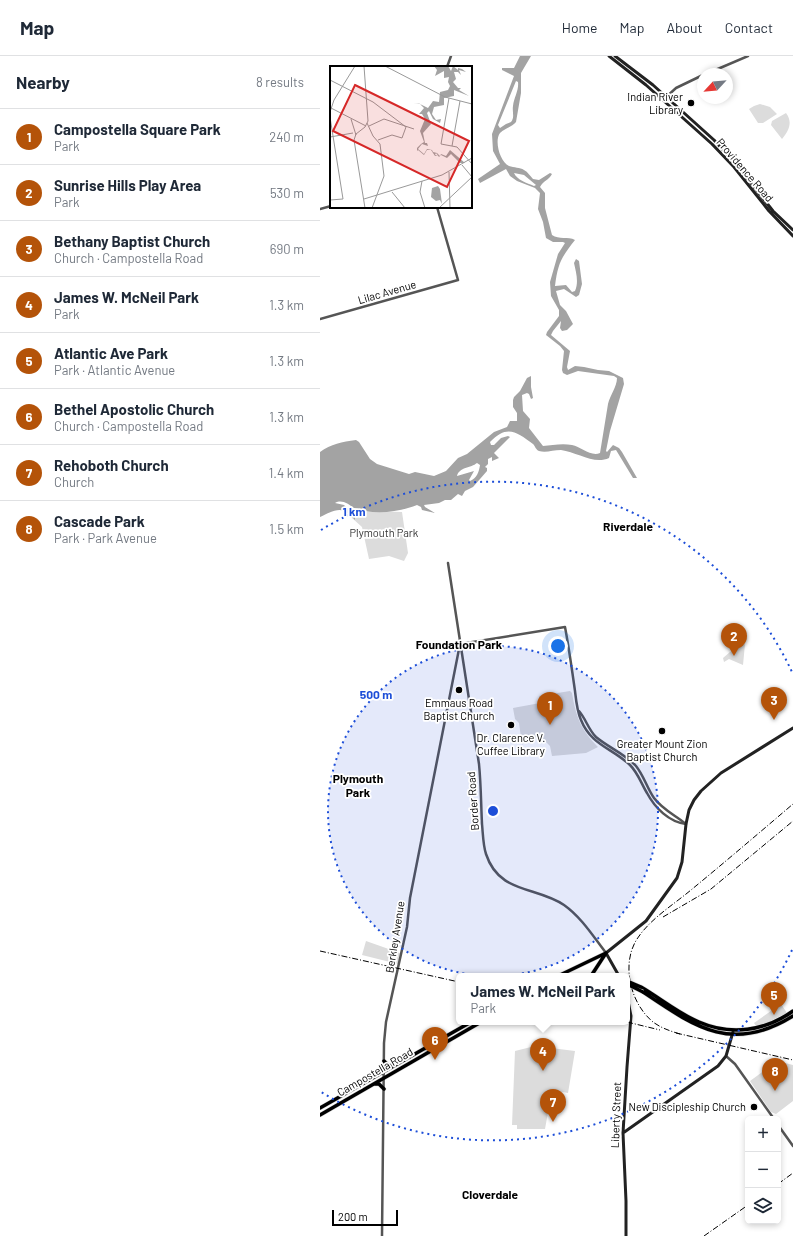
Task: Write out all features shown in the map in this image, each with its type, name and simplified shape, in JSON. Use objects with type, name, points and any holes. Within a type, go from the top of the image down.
[{"type":"main road","name":"Providence Road","points":[[609,56],[664,98],[723,155],[769,211],[793,236]]},
{"type":"main road","name":"Providence Road","points":[[615,56],[725,152],[771,208],[793,230]]},
{"type":"main road","points":[[564,973],[606,953],[646,921],[672,885],[678,873],[682,862],[686,824],[692,804],[701,791],[728,768],[793,728]]},
{"type":"main road","points":[[593,973],[606,953]]},
{"type":"main road","points":[[606,953],[617,973]]},
{"type":"main road","points":[[630,982],[641,987],[698,1022],[733,1033],[770,1023],[793,1011]]},
{"type":"main road","points":[[630,986],[697,1026],[714,1032],[744,1034],[765,1029],[793,1016]]},
{"type":"main road","name":"Liberty Street","points":[[626,1236],[623,1133],[631,1023],[630,1006]]},
{"type":"main road","name":"Campostella Road","points":[[320,1108],[466,1025]]},
{"type":"main road","name":"Campostella Road","points":[[320,1115],[476,1025]]},
{"type":"main road","points":[[623,1133],[714,1069],[726,1056],[733,1033]]},
{"type":"main road","points":[[384,1061],[388,1065],[394,1066]]},
{"type":"main road","points":[[372,1084],[379,1084],[384,1089]]},
{"type":"street","points":[[447,66],[451,56]]},
{"type":"street","points":[[720,68],[748,56]]},
{"type":"street","points":[[664,98],[676,88],[697,78]]},
{"type":"street","points":[[320,209],[330,206]]},
{"type":"street","name":"Lilac Avenue","points":[[320,319],[458,280],[437,208]]},
{"type":"street","name":"Border Road","points":[[448,563],[481,780],[484,843],[489,861],[498,874],[508,882],[518,888],[553,899],[569,909],[579,918],[606,953]]},
{"type":"street","points":[[460,644],[565,627],[578,714],[588,734],[599,744],[618,755],[631,766],[640,778],[651,801],[657,808],[673,820],[686,824]]},
{"type":"street","name":"Berkley Avenue","points":[[382,1236],[384,1125],[383,1072],[386,1022],[404,942],[410,898],[460,644]]},
{"type":"street","points":[[457,660],[463,660]]},
{"type":"street","points":[[726,1056],[735,1064],[772,1116]]},
{"type":"street","points":[[781,1128],[793,1146]]},
{"type":"green space","points":[[760,104],[770,107],[777,114],[763,123],[758,123],[749,109]]},
{"type":"green space","points":[[786,113],[790,123],[787,133],[782,139],[771,125],[772,121]]},
{"type":"green space","name":"Plymouth Park","points":[[343,510],[402,512],[408,553],[404,561],[389,556],[369,559],[362,527]]},
{"type":"green space","points":[[745,644],[743,665],[729,659],[724,662],[723,658],[730,652]]},
{"type":"green space","points":[[570,691],[572,693],[575,709],[583,729],[598,747],[586,753],[552,756],[550,746],[541,737],[528,738],[522,745],[519,723],[515,719],[513,708],[540,703],[539,696]]},
{"type":"green space","points":[[366,941],[400,953],[398,964],[362,955]]},
{"type":"green space","points":[[781,1004],[787,1013],[769,1022],[756,1026],[754,1023]]},
{"type":"green space","points":[[535,1046],[575,1051],[568,1093],[552,1090],[545,1129],[517,1129],[517,1125],[512,1125],[515,1051]]},
{"type":"green space","points":[[777,1061],[793,1065],[793,1101],[776,1114],[771,1112],[750,1081]]},
{"type":"shaded area","points":[[520,56],[531,56],[521,73],[521,93],[516,122],[500,133],[498,137],[499,151],[506,164],[511,167],[522,169],[533,179],[539,180],[550,173],[552,174],[540,187],[545,193],[545,208],[552,235],[575,240],[561,261],[557,272],[555,286],[566,285],[572,292],[575,291],[577,281],[574,263],[576,259],[579,261],[582,284],[579,295],[576,297],[564,289],[556,291],[560,305],[566,311],[573,324],[567,330],[562,331],[560,328],[561,321],[551,335],[570,351],[567,367],[568,370],[575,366],[584,367],[609,371],[623,378],[624,384],[610,431],[606,451],[607,452],[613,445],[619,448],[637,478],[633,478],[616,450],[611,451],[609,458],[603,460],[591,459],[561,450],[542,452],[536,449],[533,444],[517,433],[507,432],[496,436],[490,442],[491,445],[494,445],[501,438],[508,436],[510,437],[494,453],[499,458],[492,461],[492,457],[488,459],[488,464],[485,467],[487,468],[487,471],[473,487],[465,491],[462,496],[458,494],[451,500],[424,505],[435,513],[422,510],[421,507],[417,505],[392,511],[363,511],[354,508],[345,502],[338,502],[335,503],[344,505],[348,509],[355,509],[355,520],[348,513],[341,510],[334,511],[320,517],[320,452],[337,444],[356,440],[359,442],[370,459],[377,464],[409,474],[415,472],[434,476],[446,471],[458,458],[467,454],[494,432],[507,427],[510,421],[517,421],[517,413],[513,407],[513,400],[527,378],[531,376],[533,398],[531,399],[527,393],[522,395],[523,411],[530,419],[529,428],[543,446],[569,444],[593,454],[600,453],[608,404],[616,385],[617,378],[614,376],[578,371],[567,375],[563,373],[564,351],[546,335],[559,316],[559,310],[551,296],[550,282],[558,254],[565,243],[553,242],[546,238],[543,222],[538,209],[540,193],[535,188],[517,181],[510,176],[506,169],[480,183],[478,179],[500,164],[493,151],[492,134],[514,76],[502,70],[502,68],[514,68]],"holes":[[[516,81],[518,82],[518,85],[513,106],[513,118],[511,122],[500,128],[498,125]],[[514,173],[524,175],[536,185],[534,186],[525,182]],[[477,463],[480,465],[477,474],[472,480],[469,480],[474,471],[457,476],[463,469]]]},
{"type":"railway","points":[[629,973],[632,949],[637,939],[648,925],[793,804]]},
{"type":"railway","points":[[663,917],[711,889],[793,821]]},
{"type":"railway","points":[[320,951],[456,981]]},
{"type":"railway","points":[[630,983],[639,1005],[645,1014],[659,1026],[680,1034]]},
{"type":"railway","points":[[630,1023],[660,1030]]},
{"type":"railway","points":[[676,1033],[793,1060]]},
{"type":"railway","points":[[781,1182],[793,1173]]},
{"type":"railway","points":[[704,1236],[745,1207]]},
{"type":"place","name":"Indian River Library","points":[[691,103]]},
{"type":"place","name":"Sunrise Hills Play Area","points":[[734,656]]},
{"type":"place","name":"Emmaus Road Baptist Church","points":[[459,690]]},
{"type":"place","name":"Bethany Baptist Church","points":[[774,720]]},
{"type":"place","name":"Dr. Clarence V. Cuffee Library","points":[[511,725]]},
{"type":"place","name":"Campostella Square Park","points":[[550,725]]},
{"type":"place","name":"Greater Mount Zion Baptist Church","points":[[662,731]]},
{"type":"place","name":"Atlantic Ave Park","points":[[774,1015]]},
{"type":"place","name":"Bethel Apostolic Church","points":[[435,1060]]},
{"type":"place","name":"James W. McNeil Park","points":[[543,1071]]},
{"type":"place","name":"Cascade Park","points":[[775,1091]]},
{"type":"place","name":"New Discipleship Church","points":[[754,1107]]},
{"type":"place","name":"Rehoboth Church","points":[[553,1122]]},
{"type":"district","name":"Riverdale","points":[[628,527]]},
{"type":"district","name":"Foundation Park","points":[[459,645]]},
{"type":"district","name":"Plymouth Park","points":[[358,786]]},
{"type":"district","name":"Cloverdale","points":[[490,1195]]}]
